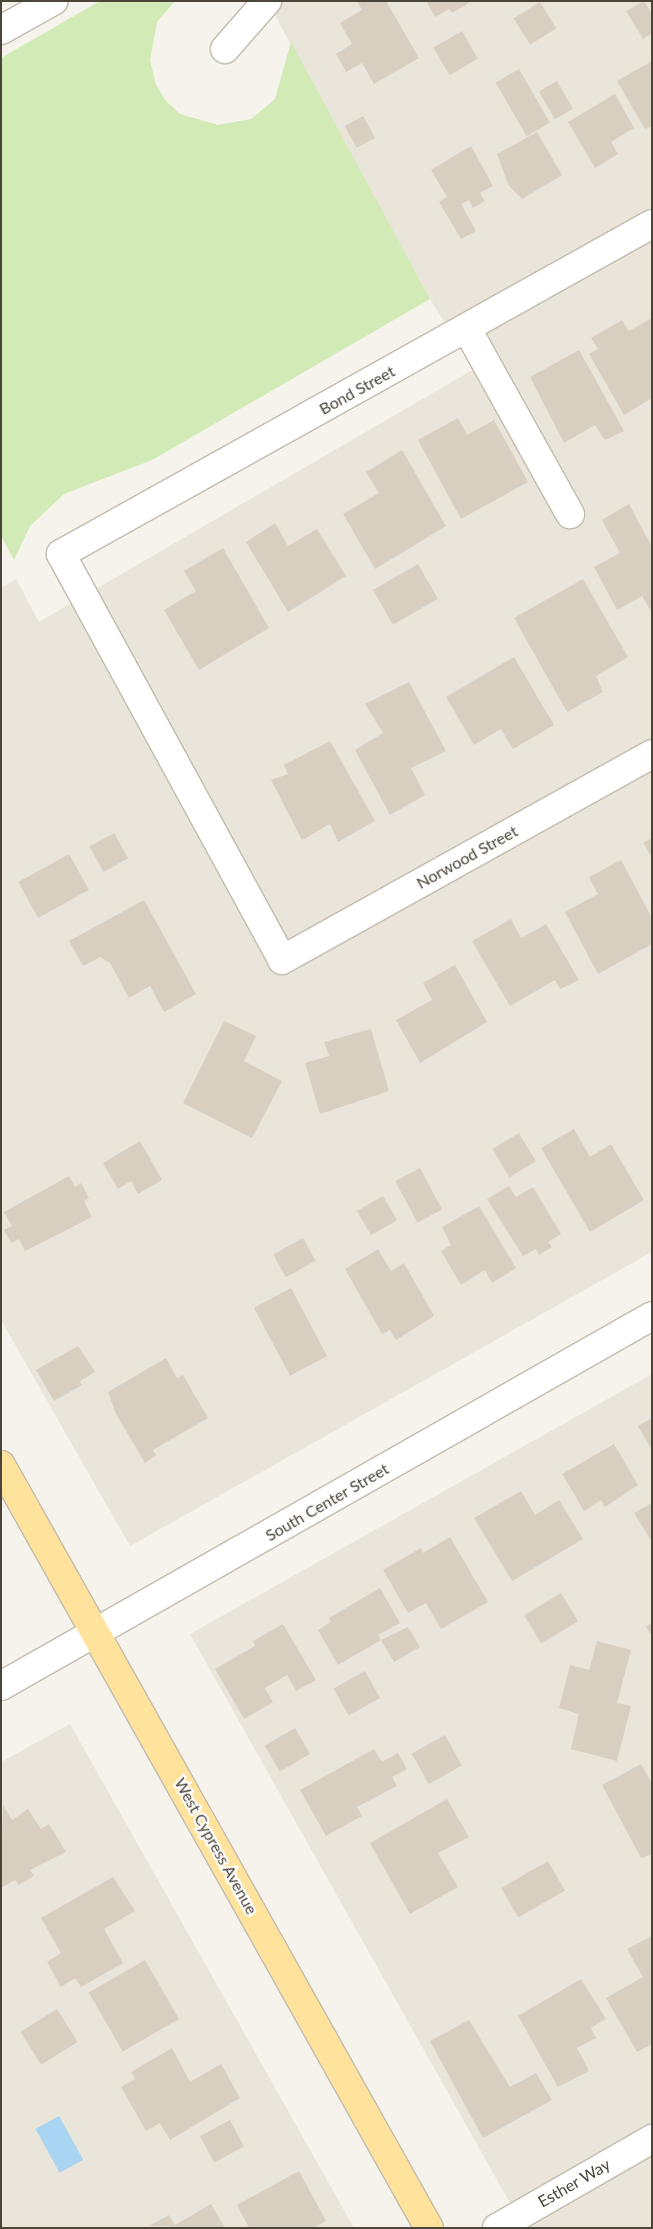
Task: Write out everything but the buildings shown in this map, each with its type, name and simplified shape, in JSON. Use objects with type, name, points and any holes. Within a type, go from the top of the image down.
[{"type":"main road","name":"West Cypress Avenue","points":[[1,1465],[430,2228]]},
{"type":"street","points":[[1,30],[53,1]]},
{"type":"street","points":[[225,49],[267,1]]},
{"type":"street","name":"Bond Street","points":[[282,960],[61,554],[468,329],[652,224]]},
{"type":"street","points":[[468,329],[570,514]]},
{"type":"street","name":"Norwood Street","points":[[282,960],[652,754]]},
{"type":"street","name":"South Center Street","points":[[1,1686],[652,1316]]},
{"type":"street","name":"Esther Way","points":[[497,2228],[652,2139]]},
{"type":"shaded area","points":[[267,1],[652,1],[652,1252],[130,1546],[1,1320],[1,588],[16,579],[39,622],[474,369],[430,299]]},
{"type":"shaded area","points":[[652,1374],[652,2228],[524,2228],[190,1634]]},
{"type":"shaded area","points":[[70,1724],[354,2228],[1,2228],[1,1762]]},
{"type":"green space","points":[[100,1],[175,1],[157,22],[150,60],[156,85],[166,101],[180,114],[218,125],[251,119],[275,99],[291,42],[430,299],[152,460],[64,494],[30,526],[14,560],[1,536],[1,58]]},
{"type":"water","points":[[59,2116],[83,2160],[60,2173],[35,2129]]}]
